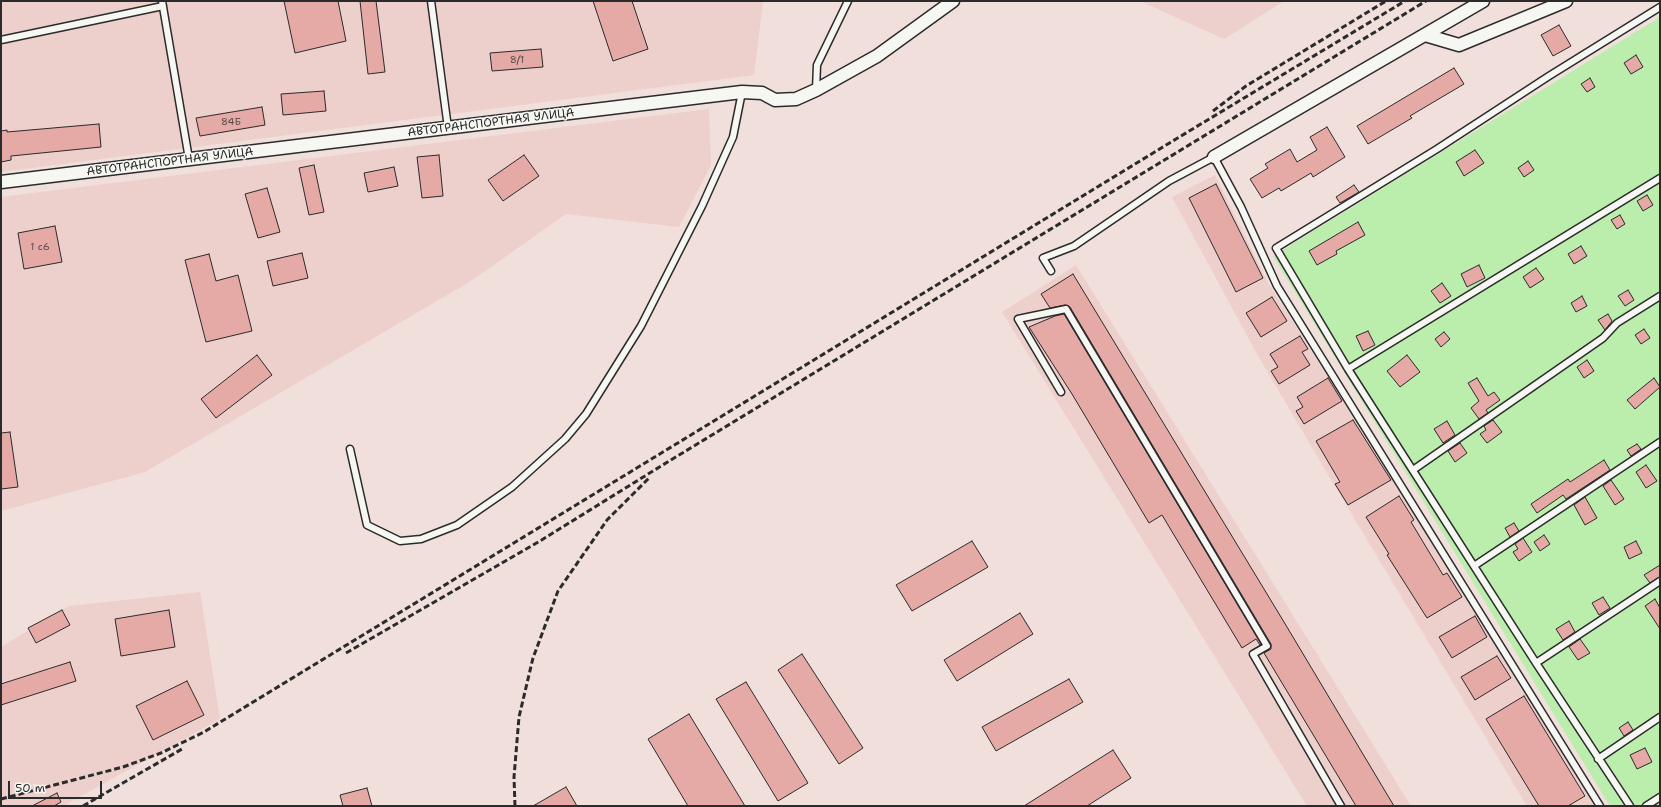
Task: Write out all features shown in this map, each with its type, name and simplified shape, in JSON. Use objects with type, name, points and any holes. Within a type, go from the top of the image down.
[{"type":"street","name":"АВТОТРАНСПОРТНАЯ УЛИЦА","points":[[1,182],[742,92],[762,94],[775,100],[796,99],[816,90],[877,56],[954,1]]},
{"type":"street","points":[[1214,157],[1483,1]]},
{"type":"street","points":[[1425,35],[1459,45],[1566,1]]},
{"type":"lane","points":[[431,1],[448,128]]},
{"type":"lane","points":[[816,90],[817,65],[848,1]]},
{"type":"lane","points":[[1,40],[162,3],[189,159]]},
{"type":"lane","points":[[1630,806],[1536,663],[1348,369],[1276,248],[1438,149],[1549,76],[1660,7]]},
{"type":"lane","points":[[350,449],[367,525],[400,541],[422,539],[457,526],[512,487],[565,439],[586,414],[641,326],[702,206],[733,137],[742,92]]},
{"type":"lane","points":[[1051,271],[1043,258],[1074,246],[1169,181],[1214,157],[1241,207],[1277,286],[1600,806]]},
{"type":"lane","points":[[1348,369],[1660,178]]},
{"type":"lane","points":[[1413,470],[1603,338],[1617,323],[1660,296]]},
{"type":"lane","points":[[1061,392],[1018,319],[1066,310],[1267,646],[1253,654],[1340,806]]},
{"type":"lane","points":[[1474,566],[1660,442]]},
{"type":"lane","points":[[1536,663],[1660,581]]},
{"type":"lane","points":[[1598,759],[1660,717]]},
{"type":"lane","points":[[1646,806],[1660,797]]},
{"type":"shaded area","points":[[1,1],[763,1],[754,75],[1,172]]},
{"type":"shaded area","points":[[1140,1],[1284,1],[1224,39]]},
{"type":"shaded area","points":[[709,109],[711,165],[679,227],[566,214],[471,281],[145,472],[1,511],[1,197]]},
{"type":"shaded area","points":[[1215,175],[1268,283],[1355,419],[1595,806],[1527,806],[1257,354],[1172,197]]},
{"type":"shaded area","points":[[1076,265],[1411,806],[1307,806],[1002,312]]},
{"type":"shaded area","points":[[200,592],[220,719],[63,806],[1,806],[1,647],[69,606]]},
{"type":"green space","points":[[1660,17],[1660,806],[1610,806],[1273,256]]},
{"type":"building","points":[[284,1],[338,1],[346,41],[295,53]]},
{"type":"building","points":[[360,1],[376,1],[385,72],[368,74]]},
{"type":"building","points":[[593,1],[632,1],[648,49],[613,61]]},
{"type":"building","points":[[1559,25],[1571,46],[1553,56],[1541,35]]},
{"type":"building","points":[[541,49],[543,67],[492,71],[490,53]]},
{"type":"building","points":[[1636,55],[1643,67],[1631,74],[1624,63]]},
{"type":"building","points":[[1454,68],[1464,84],[1410,116],[1412,118],[1368,144],[1357,126]]},
{"type":"building","points":[[1590,78],[1595,87],[1587,92],[1581,84]]},
{"type":"building","points":[[324,91],[326,111],[283,115],[281,94]]},
{"type":"building","points":[[262,107],[265,125],[200,136],[196,118]]},
{"type":"building","points":[[99,124],[101,147],[11,156],[11,160],[1,162],[1,131],[7,130],[7,132]]},
{"type":"building","points":[[1327,127],[1345,157],[1313,177],[1311,173],[1281,191],[1279,188],[1262,198],[1250,179],[1268,168],[1265,164],[1290,149],[1297,162],[1317,150],[1310,137]]},
{"type":"building","points":[[1475,150],[1484,163],[1464,176],[1456,162]]},
{"type":"building","points":[[439,155],[443,196],[422,198],[417,157]]},
{"type":"building","points":[[524,155],[539,176],[503,201],[488,180]]},
{"type":"building","points":[[1528,161],[1534,170],[1524,177],[1518,168]]},
{"type":"building","points":[[314,165],[324,212],[309,215],[299,168]]},
{"type":"building","points":[[394,167],[398,186],[368,192],[364,173]]},
{"type":"building","points":[[1216,184],[1263,278],[1236,292],[1189,198]]},
{"type":"building","points":[[1354,185],[1359,192],[1340,203],[1336,197]]},
{"type":"building","points":[[267,188],[280,232],[258,238],[245,194]]},
{"type":"building","points":[[1647,195],[1653,205],[1643,211],[1637,201]]},
{"type":"building","points":[[1620,215],[1625,224],[1617,229],[1611,220]]},
{"type":"building","points":[[1358,222],[1365,235],[1336,251],[1337,254],[1317,265],[1309,251]]},
{"type":"building","points":[[55,226],[62,262],[24,269],[18,233]]},
{"type":"building","points":[[1581,246],[1587,256],[1574,264],[1568,254]]},
{"type":"building","points":[[302,253],[308,278],[273,286],[267,261]]},
{"type":"building","points":[[209,254],[216,281],[238,275],[252,331],[206,342],[185,260]]},
{"type":"building","points":[[1479,265],[1485,278],[1467,287],[1461,274]]},
{"type":"building","points":[[1536,268],[1544,279],[1530,288],[1523,277]]},
{"type":"building","points":[[1073,274],[1394,806],[1356,806],[1264,653],[1271,649],[1271,644],[1070,307],[1065,305],[1050,308],[1041,294]]},
{"type":"building","points":[[1442,283],[1451,296],[1440,303],[1431,291]]},
{"type":"building","points":[[1628,290],[1634,300],[1625,306],[1618,296]]},
{"type":"building","points":[[1582,296],[1587,306],[1576,312],[1571,303]]},
{"type":"building","points":[[1272,297],[1287,321],[1261,337],[1246,313]]},
{"type":"building","points":[[1064,314],[1261,644],[1260,645],[1256,639],[1242,648],[1162,515],[1149,523],[1072,394],[1029,327],[1055,316]]},
{"type":"building","points":[[1608,314],[1612,321],[1605,330],[1598,320]]},
{"type":"building","points":[[1644,329],[1650,338],[1641,344],[1635,335]]},
{"type":"building","points":[[1368,331],[1375,345],[1363,351],[1356,336]]},
{"type":"building","points":[[1444,332],[1450,339],[1441,347],[1435,339]]},
{"type":"building","points":[[1300,336],[1308,349],[1302,352],[1310,365],[1279,384],[1271,371],[1278,367],[1270,354]]},
{"type":"building","points":[[257,355],[272,375],[216,418],[201,399]]},
{"type":"building","points":[[1407,355],[1420,372],[1400,387],[1387,371]]},
{"type":"building","points":[[1587,360],[1594,371],[1584,378],[1577,367]]},
{"type":"building","points":[[1328,378],[1342,401],[1304,424],[1296,411],[1303,407],[1297,397]]},
{"type":"building","points":[[1477,378],[1488,396],[1494,392],[1500,400],[1486,410],[1488,413],[1479,419],[1471,408],[1479,401],[1468,383]]},
{"type":"building","points":[[1654,378],[1660,387],[1635,409],[1627,400]]},
{"type":"building","points":[[1353,420],[1391,480],[1348,505],[1335,484],[1340,482],[1316,441]]},
{"type":"building","points":[[1493,420],[1502,432],[1487,443],[1480,434],[1486,430],[1484,426]]},
{"type":"building","points":[[1447,421],[1455,435],[1443,443],[1434,429]]},
{"type":"building","points":[[10,432],[18,487],[1,489],[1,433]]},
{"type":"building","points":[[1460,443],[1467,453],[1455,462],[1448,451]]},
{"type":"building","points":[[1637,444],[1641,449],[1631,456],[1627,450]]},
{"type":"building","points":[[1604,460],[1610,470],[1566,499],[1563,495],[1537,513],[1531,504],[1568,479],[1570,482]]},
{"type":"building","points":[[1646,465],[1657,481],[1646,488],[1636,472]]},
{"type":"building","points":[[1611,480],[1624,499],[1615,505],[1603,486]]},
{"type":"building","points":[[1399,496],[1414,520],[1411,522],[1443,575],[1447,573],[1462,597],[1427,618],[1387,555],[1389,554],[1366,517]]},
{"type":"building","points":[[1585,497],[1597,518],[1585,525],[1574,505]]},
{"type":"building","points":[[1514,523],[1519,531],[1510,537],[1505,528]]},
{"type":"building","points":[[1544,535],[1550,544],[1540,551],[1534,542]]},
{"type":"building","points":[[1523,538],[1532,552],[1519,561],[1513,552],[1518,549],[1515,544]]},
{"type":"building","points":[[972,541],[988,567],[912,611],[896,585]]},
{"type":"building","points":[[1636,541],[1642,553],[1629,559],[1624,547]]},
{"type":"building","points":[[1660,565],[1660,577],[1650,583],[1644,575]]},
{"type":"building","points":[[1603,597],[1610,608],[1599,615],[1592,603]]},
{"type":"building","points":[[1655,599],[1660,608],[1660,629],[1645,606]]},
{"type":"building","points":[[62,610],[70,625],[36,643],[28,628]]},
{"type":"building","points":[[169,610],[175,647],[121,656],[115,619]]},
{"type":"building","points":[[1020,613],[1033,634],[957,681],[944,660]]},
{"type":"building","points":[[1475,616],[1487,637],[1452,658],[1439,637]]},
{"type":"building","points":[[1569,621],[1575,632],[1563,640],[1556,629]]},
{"type":"building","points":[[1580,639],[1590,653],[1578,660],[1569,647]]},
{"type":"building","points":[[802,654],[863,748],[839,764],[778,670]]},
{"type":"building","points":[[1497,656],[1511,678],[1475,700],[1461,677]]},
{"type":"building","points":[[70,662],[76,681],[1,705],[1,684]]},
{"type":"building","points":[[1069,679],[1083,702],[996,751],[982,727]]},
{"type":"building","points":[[187,681],[204,715],[153,740],[136,706]]},
{"type":"building","points":[[746,682],[808,783],[778,801],[716,699]]},
{"type":"building","points":[[1524,696],[1585,796],[1568,806],[1539,806],[1486,719]]},
{"type":"building","points":[[689,714],[745,806],[688,806],[648,739]]},
{"type":"building","points":[[1628,722],[1633,730],[1624,736],[1619,728]]},
{"type":"building","points":[[1645,748],[1652,762],[1637,769],[1630,755]]},
{"type":"building","points":[[1113,750],[1131,778],[1087,806],[1024,806]]},
{"type":"building","points":[[566,787],[577,806],[533,806]]},
{"type":"building","points":[[367,788],[372,806],[343,806],[340,795]]},
{"type":"building","points":[[57,793],[61,802],[54,806],[32,806]]},
{"type":"railway","points":[[1213,111],[1246,86],[1386,1]]},
{"type":"railway","points":[[1,799],[123,767],[161,753],[204,732],[1405,1]]},
{"type":"railway","points":[[346,653],[540,541],[1426,1]]},
{"type":"railway","points":[[515,806],[514,777],[519,717],[533,658],[558,591],[607,520],[650,477]]},
{"type":"railway","points":[[83,806],[182,749]]}]
